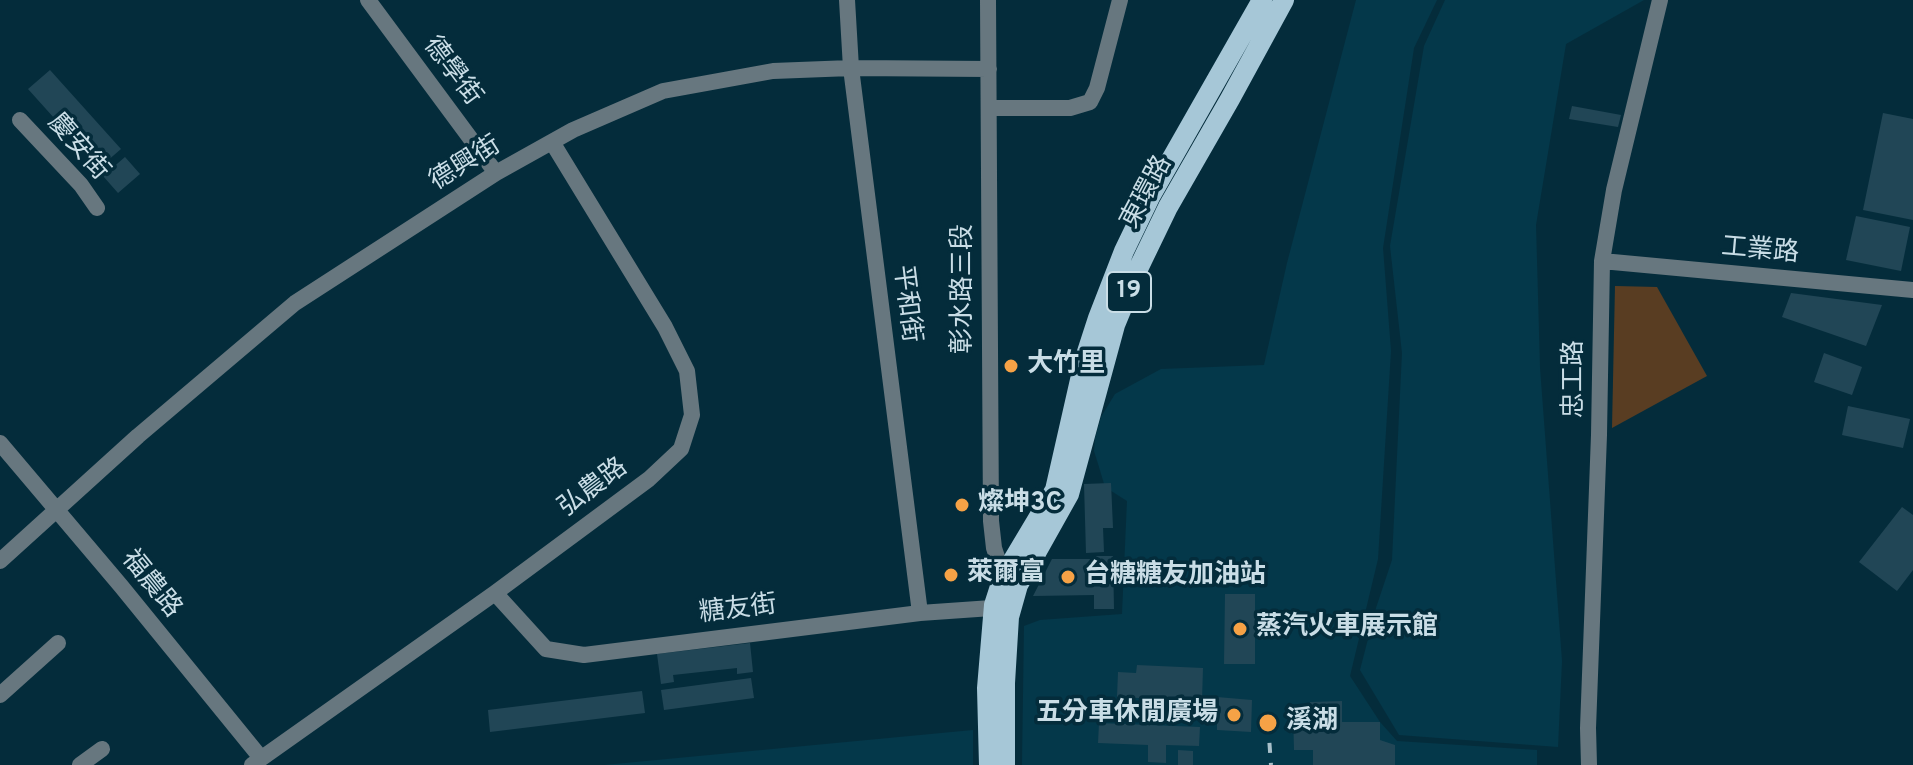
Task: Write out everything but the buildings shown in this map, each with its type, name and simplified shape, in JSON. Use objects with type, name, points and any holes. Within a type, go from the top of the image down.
[{"type":"main road","name":"東環路","points":[[1003,577],[1055,490],[1085,358],[1124,251],[1151,195],[1262,0]]},
{"type":"main road","name":"東環路","points":[[1006,605],[1069,494],[1115,325],[1139,267],[1168,207],[1284,0]]},
{"type":"main road","name":"19","points":[[1003,577],[1006,605],[1005,765]]},
{"type":"main road","name":"19","points":[[989,765],[987,688],[1006,605]]},
{"type":"street","name":"德學街","points":[[368,0],[496,173]]},
{"type":"street","name":"平和街","points":[[847,0],[851,68],[920,613]]},
{"type":"street","name":"彰水路三段","points":[[988,0],[991,521],[994,548],[1003,577]]},
{"type":"street","points":[[989,108],[1070,108],[1090,102],[1097,88],[1120,0]]},
{"type":"street","name":"忠工路","points":[[1589,765],[1602,261],[1614,190],[1660,0]]},
{"type":"street","name":"德興街","points":[[0,561],[150,426],[295,303],[496,173],[573,130],[663,91],[773,71],[989,69]]},
{"type":"street","name":"慶安街","points":[[20,120],[81,185],[97,208]]},
{"type":"street","name":"弘農路","points":[[256,762],[495,593],[649,479],[681,449],[692,415],[687,371],[665,327],[552,142]]},
{"type":"street","name":"工業路","points":[[1602,261],[1913,290]]},
{"type":"street","name":"福農路","points":[[0,443],[121,586],[256,762]]},
{"type":"street","name":"糖友街","points":[[495,593],[546,649],[584,655],[1006,605]]},
{"type":"street","points":[[0,695],[58,643]]},
{"type":"street","points":[[80,765],[102,749]]},
{"type":"shaded area","points":[[1356,0],[1437,0],[1414,48],[1383,248],[1391,351],[1378,559],[1350,676],[1380,722],[1397,741],[1537,750],[1537,765],[1022,765],[1024,626],[1040,620],[1122,614],[1127,501],[1105,487],[1094,451],[1101,417],[1115,394],[1161,369],[1264,365],[1287,263]]},
{"type":"shaded area","points":[[1445,0],[1644,0],[1566,44],[1536,225],[1540,368],[1562,661],[1558,747],[1399,735],[1360,670],[1392,560],[1402,353],[1390,246],[1424,46]]},
{"type":"shaded area","points":[[1615,286],[1657,287],[1707,376],[1612,428]]},
{"type":"shaded area","points":[[973,730],[973,765],[604,765]]},
{"type":"railway","points":[[1268,723],[1271,765]]},
{"type":"place","name":"大竹里","points":[[1011,366]]},
{"type":"place","name":"燦坤3C","points":[[962,505]]},
{"type":"place","name":"萊爾富","points":[[951,575]]},
{"type":"place","name":"台糖糖友加油站","points":[[1068,577]]},
{"type":"place","name":"蒸汽火車展示館","points":[[1240,629]]},
{"type":"place","name":"五分車休閒廣場","points":[[1234,715]]},
{"type":"place","name":"溪湖","points":[[1268,723]]}]
